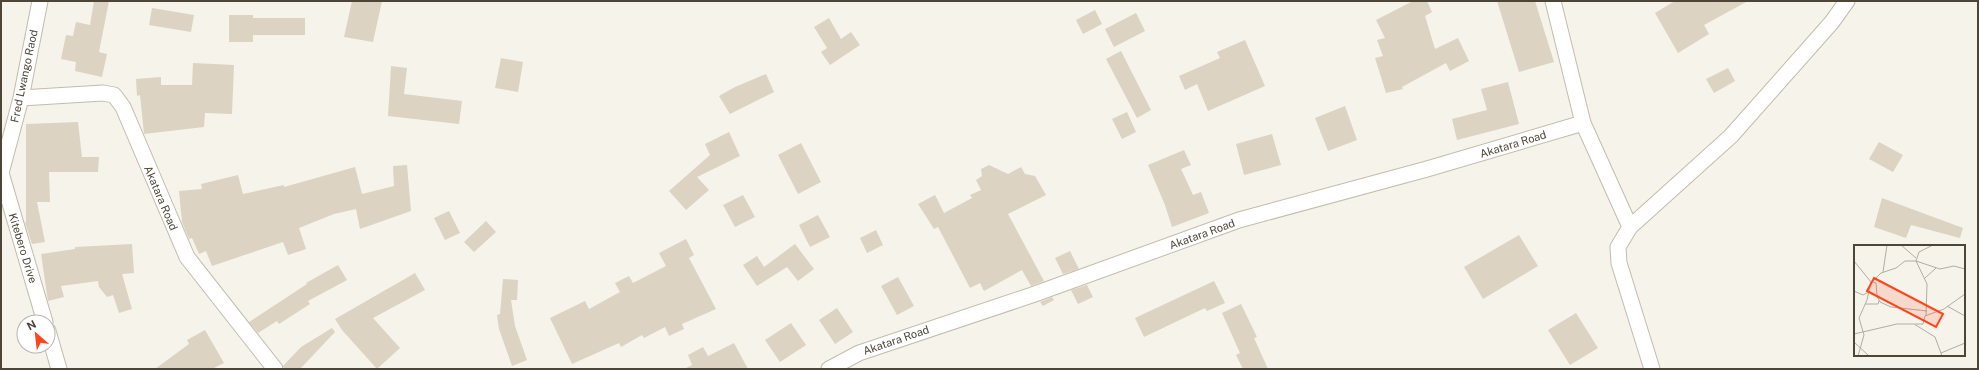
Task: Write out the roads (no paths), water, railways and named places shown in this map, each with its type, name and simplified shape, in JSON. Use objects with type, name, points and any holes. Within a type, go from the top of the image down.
[{"type":"street","name":"Fred Lwango Raod","points":[[1,173],[20,98],[40,1]]},
{"type":"street","points":[[1553,1],[1583,123],[1630,227]]},
{"type":"street","points":[[1652,369],[1619,263],[1618,247],[1630,227],[1731,136],[1832,22],[1847,1]]},
{"type":"street","name":"Akatara Road","points":[[20,98],[103,92],[114,95],[123,107],[187,257],[275,369]]},
{"type":"street","name":"Akatara Road","points":[[828,369],[859,353],[1032,295],[1239,220],[1419,172],[1583,123]]},
{"type":"street","name":"Kitebero Drive","points":[[1,173],[43,314]]},
{"type":"street","points":[[55,354],[59,369]]}]
